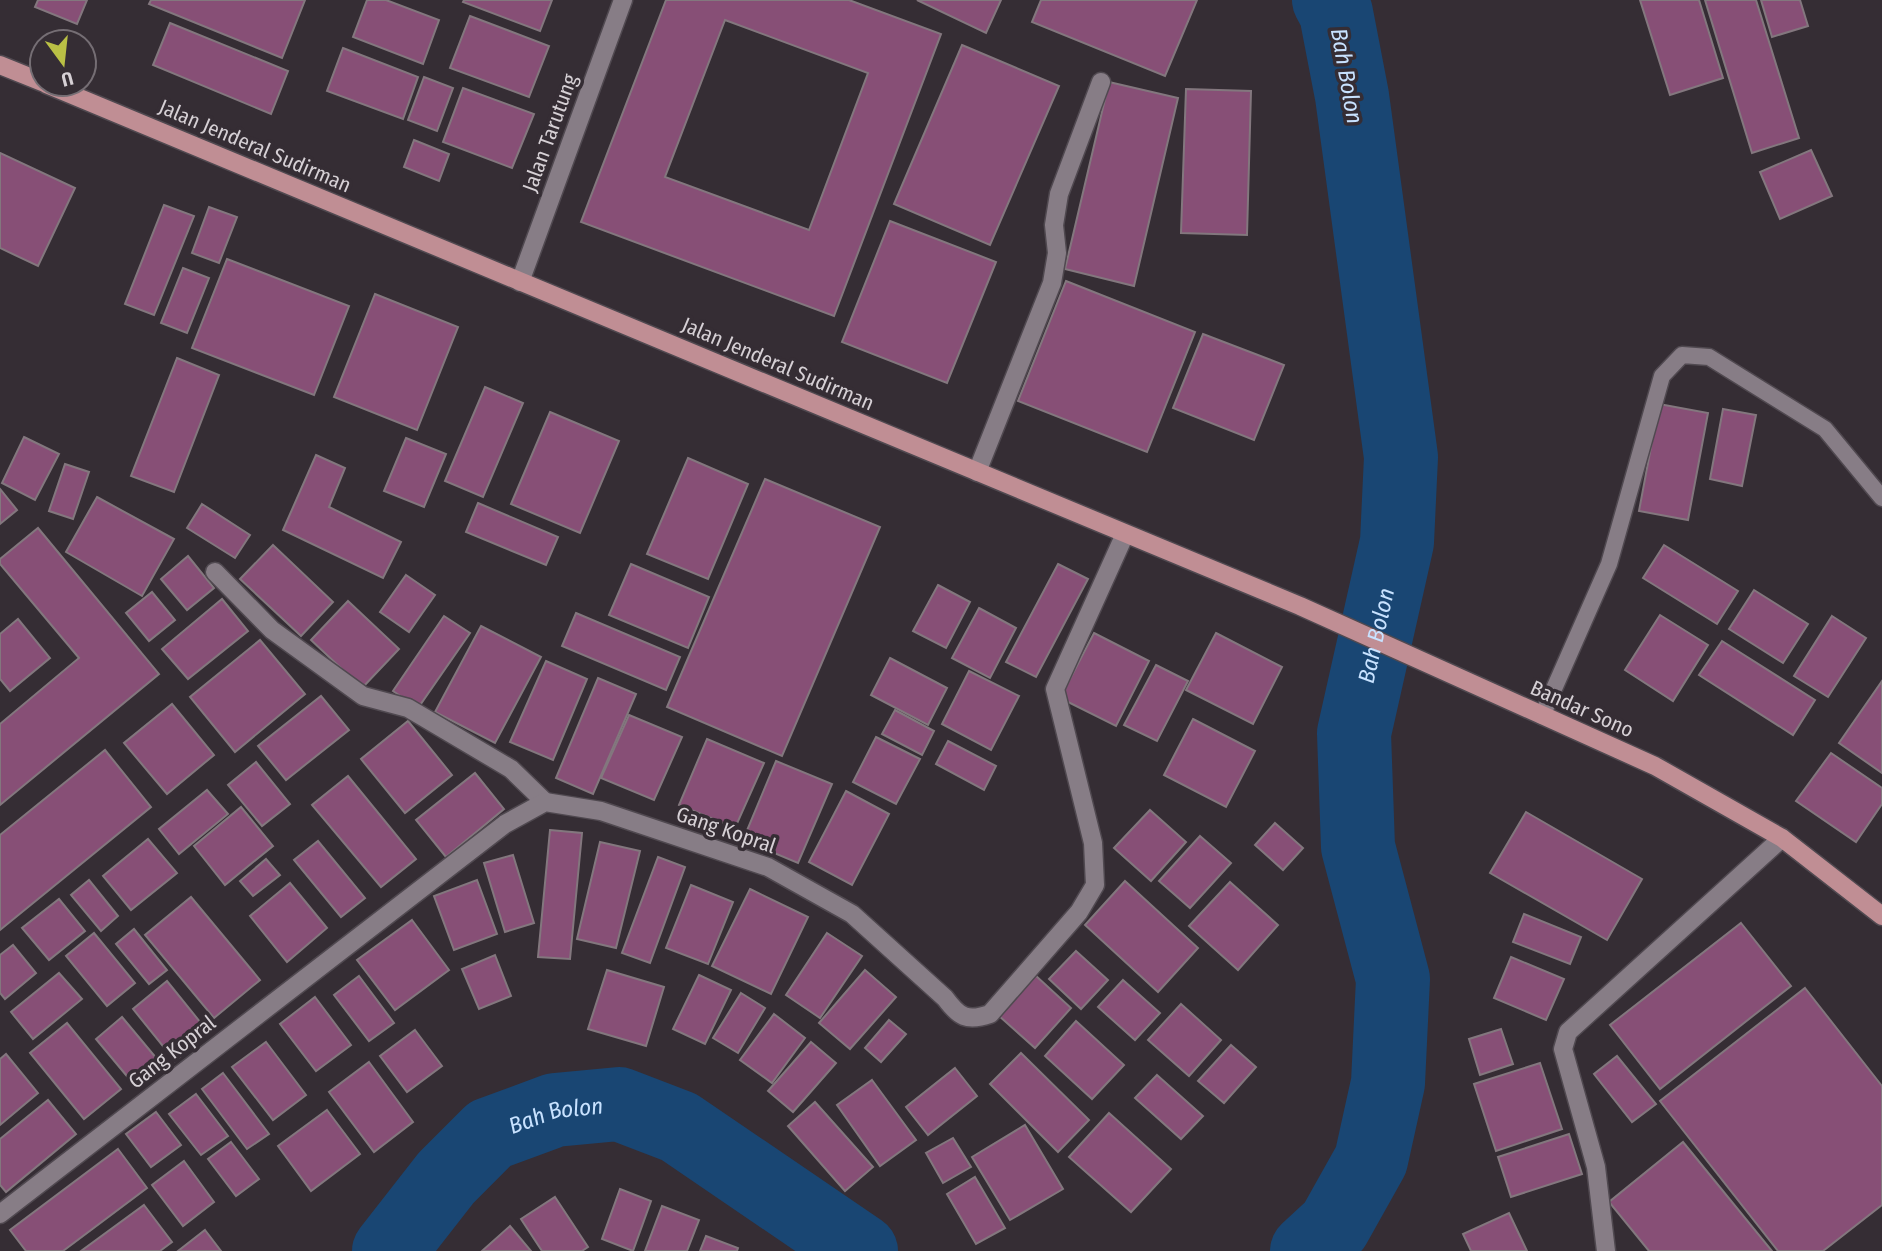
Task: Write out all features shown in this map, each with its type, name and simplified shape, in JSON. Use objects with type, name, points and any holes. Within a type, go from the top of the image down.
[{"type":"main road","name":"Jalan Jenderal Sudirman","points":[[0,65],[28,76]]},
{"type":"main road","name":"Jalan Jenderal Sudirman","points":[[80,98],[1300,607],[1490,693]]},
{"type":"main road","name":"Bandar Sono","points":[[1490,693],[1655,766],[1782,838]]},
{"type":"main road","points":[[1782,838],[1882,916]]},
{"type":"street","name":"Jalan Tarutung","points":[[520,282],[623,0]]},
{"type":"street","points":[[977,472],[1052,283],[1057,253],[1054,225],[1059,194],[1101,82]]},
{"type":"street","name":"Gang Kopral","points":[[0,1214],[505,824],[545,802],[600,811],[768,867],[852,914],[945,998],[955,1012],[977,1019],[990,1014],[1079,912],[1095,885],[1093,843],[1055,689],[1125,534]]},
{"type":"street","points":[[215,572],[272,630],[363,696],[408,708],[511,769],[545,802]]},
{"type":"street","points":[[1606,1251],[1596,1167],[1563,1049],[1568,1031],[1782,838]]},
{"type":"lane","points":[[1542,716],[1609,564],[1662,376],[1682,355],[1709,357],[1825,429],[1882,498]]},
{"type":"building","points":[[38,0],[87,0],[77,24],[35,7]]},
{"type":"building","points":[[151,0],[305,0],[282,58],[149,4]]},
{"type":"building","points":[[367,0],[386,0],[439,20],[423,64],[353,37]]},
{"type":"building","points":[[552,0],[540,31],[463,2]]},
{"type":"building","points":[[666,0],[849,0],[941,34],[834,316],[581,222]],"holes":[[[725,20],[868,73],[809,230],[665,177]]]},
{"type":"building","points":[[917,0],[1001,0],[986,33]]},
{"type":"building","points":[[1041,0],[1197,0],[1165,76],[1032,22]]},
{"type":"building","points":[[1640,0],[1699,0],[1723,78],[1670,95]]},
{"type":"building","points":[[1705,0],[1756,0],[1799,138],[1752,153]]},
{"type":"building","points":[[1761,0],[1800,0],[1808,26],[1772,37]]},
{"type":"building","points":[[470,16],[549,46],[529,97],[450,68]]},
{"type":"building","points":[[170,23],[288,71],[271,114],[153,65]]},
{"type":"building","points":[[962,45],[1059,86],[990,245],[894,204]]},
{"type":"building","points":[[343,48],[418,77],[403,119],[327,91]]},
{"type":"building","points":[[424,77],[453,88],[437,131],[408,120]]},
{"type":"building","points":[[1109,82],[1178,98],[1134,286],[1065,269]]},
{"type":"building","points":[[463,88],[534,114],[512,168],[443,142]]},
{"type":"building","points":[[1186,89],[1251,91],[1247,235],[1181,233]]},
{"type":"building","points":[[414,140],[449,154],[439,181],[404,167]]},
{"type":"building","points":[[1811,150],[1832,196],[1780,219],[1760,172]]},
{"type":"building","points":[[0,153],[75,188],[38,266],[0,248]]},
{"type":"building","points":[[164,205],[194,216],[154,315],[125,304]]},
{"type":"building","points":[[209,207],[237,217],[219,263],[192,253]]},
{"type":"building","points":[[890,221],[996,262],[947,383],[842,342]]},
{"type":"building","points":[[227,259],[349,306],[314,395],[192,348]]},
{"type":"building","points":[[183,268],[209,278],[187,333],[161,323]]},
{"type":"building","points":[[1066,281],[1195,332],[1147,452],[1018,401]]},
{"type":"building","points":[[375,294],[458,327],[417,430],[334,397]]},
{"type":"building","points":[[1203,334],[1284,365],[1254,440],[1173,408]]},
{"type":"building","points":[[177,358],[219,375],[174,492],[131,476]]},
{"type":"building","points":[[485,387],[523,403],[483,497],[445,481]]},
{"type":"building","points":[[1659,404],[1708,413],[1688,520],[1639,511]]},
{"type":"building","points":[[1723,409],[1756,415],[1742,486],[1710,479]]},
{"type":"building","points":[[550,412],[619,441],[580,533],[511,504]]},
{"type":"building","points":[[24,437],[59,454],[35,500],[2,483]]},
{"type":"building","points":[[406,438],[446,454],[424,507],[384,491]]},
{"type":"building","points":[[316,455],[345,468],[329,507],[401,542],[383,578],[283,530]]},
{"type":"building","points":[[688,458],[748,484],[708,579],[647,554]]},
{"type":"building","points":[[65,464],[89,472],[73,519],[49,511]]},
{"type":"building","points":[[765,479],[880,527],[782,756],[667,707]]},
{"type":"building","points":[[0,489],[17,510],[0,524]]},
{"type":"building","points":[[97,497],[174,539],[142,596],[66,552]]},
{"type":"building","points":[[478,503],[558,537],[546,565],[466,532]]},
{"type":"building","points":[[202,504],[250,535],[235,558],[187,528]]},
{"type":"building","points":[[38,528],[159,674],[0,805],[0,724],[79,658],[0,564],[0,559]]},
{"type":"building","points":[[273,545],[333,602],[301,636],[240,579]]},
{"type":"building","points":[[1664,545],[1738,591],[1717,624],[1643,578]]},
{"type":"building","points":[[188,556],[214,588],[187,610],[161,579]]},
{"type":"building","points":[[631,564],[709,597],[688,648],[609,615]]},
{"type":"building","points":[[1058,564],[1088,579],[1036,677],[1006,662]]},
{"type":"building","points":[[406,575],[435,595],[409,632],[380,612]]},
{"type":"building","points":[[938,585],[970,602],[946,648],[913,631]]},
{"type":"building","points":[[1754,590],[1808,624],[1783,663],[1729,629]]},
{"type":"building","points":[[152,592],[175,620],[149,641],[126,613]]},
{"type":"building","points":[[222,599],[248,631],[188,679],[162,649]]},
{"type":"building","points":[[348,601],[399,649],[362,688],[311,640]]},
{"type":"building","points":[[979,608],[1016,628],[990,678],[952,658]]},
{"type":"building","points":[[576,613],[680,657],[666,690],[562,646]]},
{"type":"building","points":[[1660,615],[1708,645],[1673,701],[1625,670]]},
{"type":"building","points":[[444,616],[470,633],[418,708],[393,691]]},
{"type":"building","points":[[1832,616],[1866,638],[1828,697],[1794,676]]},
{"type":"building","points":[[18,619],[50,658],[10,691],[0,679],[0,634]]},
{"type":"building","points":[[481,626],[541,657],[495,743],[435,712]]},
{"type":"building","points":[[1094,633],[1149,661],[1116,726],[1060,698]]},
{"type":"building","points":[[1216,633],[1282,667],[1253,724],[1186,690]]},
{"type":"building","points":[[260,640],[305,694],[235,752],[190,697]]},
{"type":"building","points":[[1722,641],[1815,700],[1793,735],[1699,675]]},
{"type":"building","points":[[890,658],[947,688],[928,725],[871,695]]},
{"type":"building","points":[[546,661],[587,679],[553,760],[510,742]]},
{"type":"building","points":[[1156,665],[1188,681],[1157,741],[1124,725]]},
{"type":"building","points":[[969,671],[1019,696],[991,750],[942,724]]},
{"type":"building","points":[[598,678],[636,694],[593,794],[556,778]]},
{"type":"building","points":[[1882,681],[1882,773],[1839,743]]},
{"type":"building","points":[[321,696],[349,730],[286,780],[258,746]]},
{"type":"building","points":[[172,704],[214,755],[167,794],[124,743]]},
{"type":"building","points":[[895,710],[934,731],[922,755],[882,734]]},
{"type":"building","points":[[629,715],[682,737],[654,800],[601,778]]},
{"type":"building","points":[[1193,719],[1255,751],[1226,807],[1164,775]]},
{"type":"building","points":[[408,721],[452,775],[405,813],[361,759]]},
{"type":"building","points":[[876,737],[920,759],[896,804],[853,782]]},
{"type":"building","points":[[707,739],[764,763],[735,828],[679,805]]},
{"type":"building","points":[[948,741],[996,766],[984,790],[936,764]]},
{"type":"building","points":[[105,750],[151,807],[0,930],[0,835]]},
{"type":"building","points":[[1831,753],[1882,788],[1882,804],[1856,842],[1796,801]]},
{"type":"building","points":[[776,761],[832,784],[798,863],[743,840]]},
{"type":"building","points":[[256,762],[290,804],[262,826],[228,785]]},
{"type":"building","points":[[475,773],[504,809],[446,857],[416,820]]},
{"type":"building","points":[[348,776],[416,859],[381,887],[312,805]]},
{"type":"building","points":[[207,790],[228,814],[179,854],[159,829]]},
{"type":"building","points":[[846,791],[889,814],[852,885],[809,862]]},
{"type":"building","points":[[241,807],[273,846],[225,885],[194,846]]},
{"type":"building","points":[[1150,810],[1186,842],[1151,881],[1114,848]]},
{"type":"building","points":[[1526,812],[1642,879],[1607,940],[1490,873]]},
{"type":"building","points":[[1275,823],[1303,848],[1283,870],[1255,845]]},
{"type":"building","points":[[550,830],[582,833],[570,959],[538,957]]},
{"type":"building","points":[[1200,836],[1231,863],[1190,908],[1159,881]]},
{"type":"building","points":[[148,839],[177,873],[131,910],[103,876]]},
{"type":"building","points":[[318,841],[365,898],[341,917],[294,860]]},
{"type":"building","points":[[600,842],[640,851],[616,948],[577,939]]},
{"type":"building","points":[[513,855],[534,923],[505,932],[484,863]]},
{"type":"building","points":[[658,857],[685,867],[650,963],[622,953]]},
{"type":"building","points":[[266,859],[280,875],[253,896],[240,881]]},
{"type":"building","points":[[89,880],[118,916],[101,931],[71,895]]},
{"type":"building","points":[[477,880],[497,934],[454,950],[434,896]]},
{"type":"building","points":[[1125,881],[1198,948],[1158,992],[1085,925]]},
{"type":"building","points":[[1230,882],[1278,925],[1238,970],[1189,926]]},
{"type":"building","points":[[290,883],[327,928],[287,962],[250,916]]},
{"type":"building","points":[[691,885],[733,902],[708,964],[666,948]]},
{"type":"building","points":[[750,889],[808,917],[771,994],[712,966]]},
{"type":"building","points":[[191,897],[260,980],[214,1018],[145,935]]},
{"type":"building","points":[[59,899],[85,931],[49,960],[22,928]]},
{"type":"building","points":[[1524,914],[1581,937],[1570,964],[1513,942]]},
{"type":"building","points":[[412,920],[449,970],[395,1010],[357,960]]},
{"type":"building","points":[[1741,923],[1791,986],[1660,1089],[1610,1025]]},
{"type":"building","points":[[134,929],[167,970],[149,984],[116,944]]},
{"type":"building","points":[[94,933],[135,983],[107,1006],[66,956]]},
{"type":"building","points":[[827,933],[862,956],[820,1018],[786,995]]},
{"type":"building","points":[[13,945],[36,973],[5,999],[0,993],[0,955]]},
{"type":"building","points":[[1076,951],[1108,980],[1081,1009],[1049,979]]},
{"type":"building","points":[[495,955],[511,996],[479,1009],[462,969]]},
{"type":"building","points":[[1511,957],[1564,979],[1546,1020],[1494,998]]},
{"type":"building","points":[[607,970],[664,987],[646,1046],[588,1029]]},
{"type":"building","points":[[865,970],[896,997],[850,1049],[819,1023]]},
{"type":"building","points":[[59,973],[82,999],[33,1039],[11,1012]]},
{"type":"building","points":[[699,975],[731,990],[705,1044],[673,1029]]},
{"type":"building","points":[[1035,975],[1071,1008],[1035,1048],[998,1015]]},
{"type":"building","points":[[359,976],[394,1023],[369,1041],[334,995]]},
{"type":"building","points":[[1123,980],[1160,1013],[1135,1040],[1098,1007]]},
{"type":"building","points":[[167,981],[209,1033],[175,1061],[133,1009]]},
{"type":"building","points":[[1805,988],[1882,1086],[1882,1205],[1823,1251],[1778,1251],[1660,1101]]},
{"type":"building","points":[[741,993],[765,1008],[738,1053],[713,1038]]},
{"type":"building","points":[[315,997],[351,1045],[316,1071],[280,1024]]},
{"type":"building","points":[[1181,1004],[1221,1040],[1189,1076],[1148,1040]]},
{"type":"building","points":[[774,1014],[805,1038],[772,1083],[740,1060]]},
{"type":"building","points":[[122,1017],[162,1065],[136,1087],[96,1039]]},
{"type":"building","points":[[889,1020],[906,1034],[881,1062],[865,1048]]},
{"type":"building","points":[[1076,1021],[1124,1065],[1092,1099],[1045,1056]]},
{"type":"building","points":[[67,1023],[121,1089],[84,1119],[30,1053]]},
{"type":"building","points":[[1501,1029],[1513,1064],[1480,1075],[1469,1039]]},
{"type":"building","points":[[415,1030],[442,1066],[407,1092],[380,1056]]},
{"type":"building","points":[[266,1042],[306,1095],[273,1120],[232,1067]]},
{"type":"building","points":[[811,1042],[836,1063],[793,1112],[768,1091]]},
{"type":"building","points":[[1231,1045],[1256,1067],[1224,1103],[1198,1081]]},
{"type":"building","points":[[1021,1053],[1089,1120],[1058,1152],[990,1084]]},
{"type":"building","points":[[6,1054],[38,1093],[0,1125],[0,1059]]},
{"type":"building","points":[[1617,1056],[1656,1104],[1632,1122],[1594,1074]]},
{"type":"building","points":[[369,1062],[413,1122],[374,1152],[329,1092]]},
{"type":"building","points":[[1540,1063],[1562,1129],[1496,1151],[1474,1084]]},
{"type":"building","points":[[955,1068],[977,1096],[928,1135],[906,1107]]},
{"type":"building","points":[[223,1073],[269,1134],[247,1149],[202,1089]]},
{"type":"building","points":[[1157,1075],[1203,1116],[1181,1139],[1135,1098]]},
{"type":"building","points":[[872,1080],[916,1140],[880,1166],[837,1105]]},
{"type":"building","points":[[196,1094],[228,1136],[201,1155],[169,1114]]},
{"type":"building","points":[[48,1100],[76,1134],[6,1192],[0,1185],[0,1139]]},
{"type":"building","points":[[815,1102],[873,1167],[845,1191],[788,1126]]},
{"type":"building","points":[[327,1110],[360,1154],[311,1191],[278,1146]]},
{"type":"building","points":[[156,1112],[181,1145],[151,1167],[126,1134]]},
{"type":"building","points":[[1109,1113],[1171,1169],[1131,1212],[1069,1157]]},
{"type":"building","points":[[1025,1125],[1063,1189],[1010,1220],[972,1157]]},
{"type":"building","points":[[1569,1134],[1582,1174],[1511,1197],[1498,1157]]},
{"type":"building","points":[[953,1138],[971,1167],[943,1183],[926,1153]]},
{"type":"building","points":[[231,1142],[259,1179],[236,1196],[208,1159]]},
{"type":"building","points":[[1683,1142],[1772,1251],[1649,1251],[1609,1202]]},
{"type":"building","points":[[118,1149],[147,1188],[63,1251],[26,1251],[10,1230]]},
{"type":"building","points":[[184,1161],[214,1202],[183,1226],[152,1185]]},
{"type":"building","points":[[975,1177],[1005,1228],[976,1244],[947,1194]]},
{"type":"building","points":[[620,1189],[651,1201],[633,1251],[602,1239]]},
{"type":"building","points":[[555,1197],[588,1247],[582,1251],[542,1251],[521,1219]]},
{"type":"building","points":[[144,1205],[172,1242],[160,1251],[81,1251]]},
{"type":"building","points":[[662,1206],[699,1220],[687,1251],[645,1251]]},
{"type":"building","points":[[1509,1213],[1527,1251],[1471,1251],[1463,1234]]},
{"type":"building","points":[[510,1226],[531,1251],[482,1251]]},
{"type":"building","points":[[205,1230],[221,1251],[178,1251]]},
{"type":"building","points":[[706,1236],[738,1248],[737,1251],[700,1251]]},
{"type":"waterway","name":"Bah Bolon","points":[[1307,1251],[1334,1226],[1371,1160],[1388,1083],[1393,979],[1358,847],[1354,733],[1397,542],[1401,457],[1352,96],[1336,13],[1329,0]]},
{"type":"waterway","name":"Bah Bolon","points":[[389,1251],[446,1178],[490,1134],[555,1110],[619,1104],[679,1127],[861,1251]]}]
